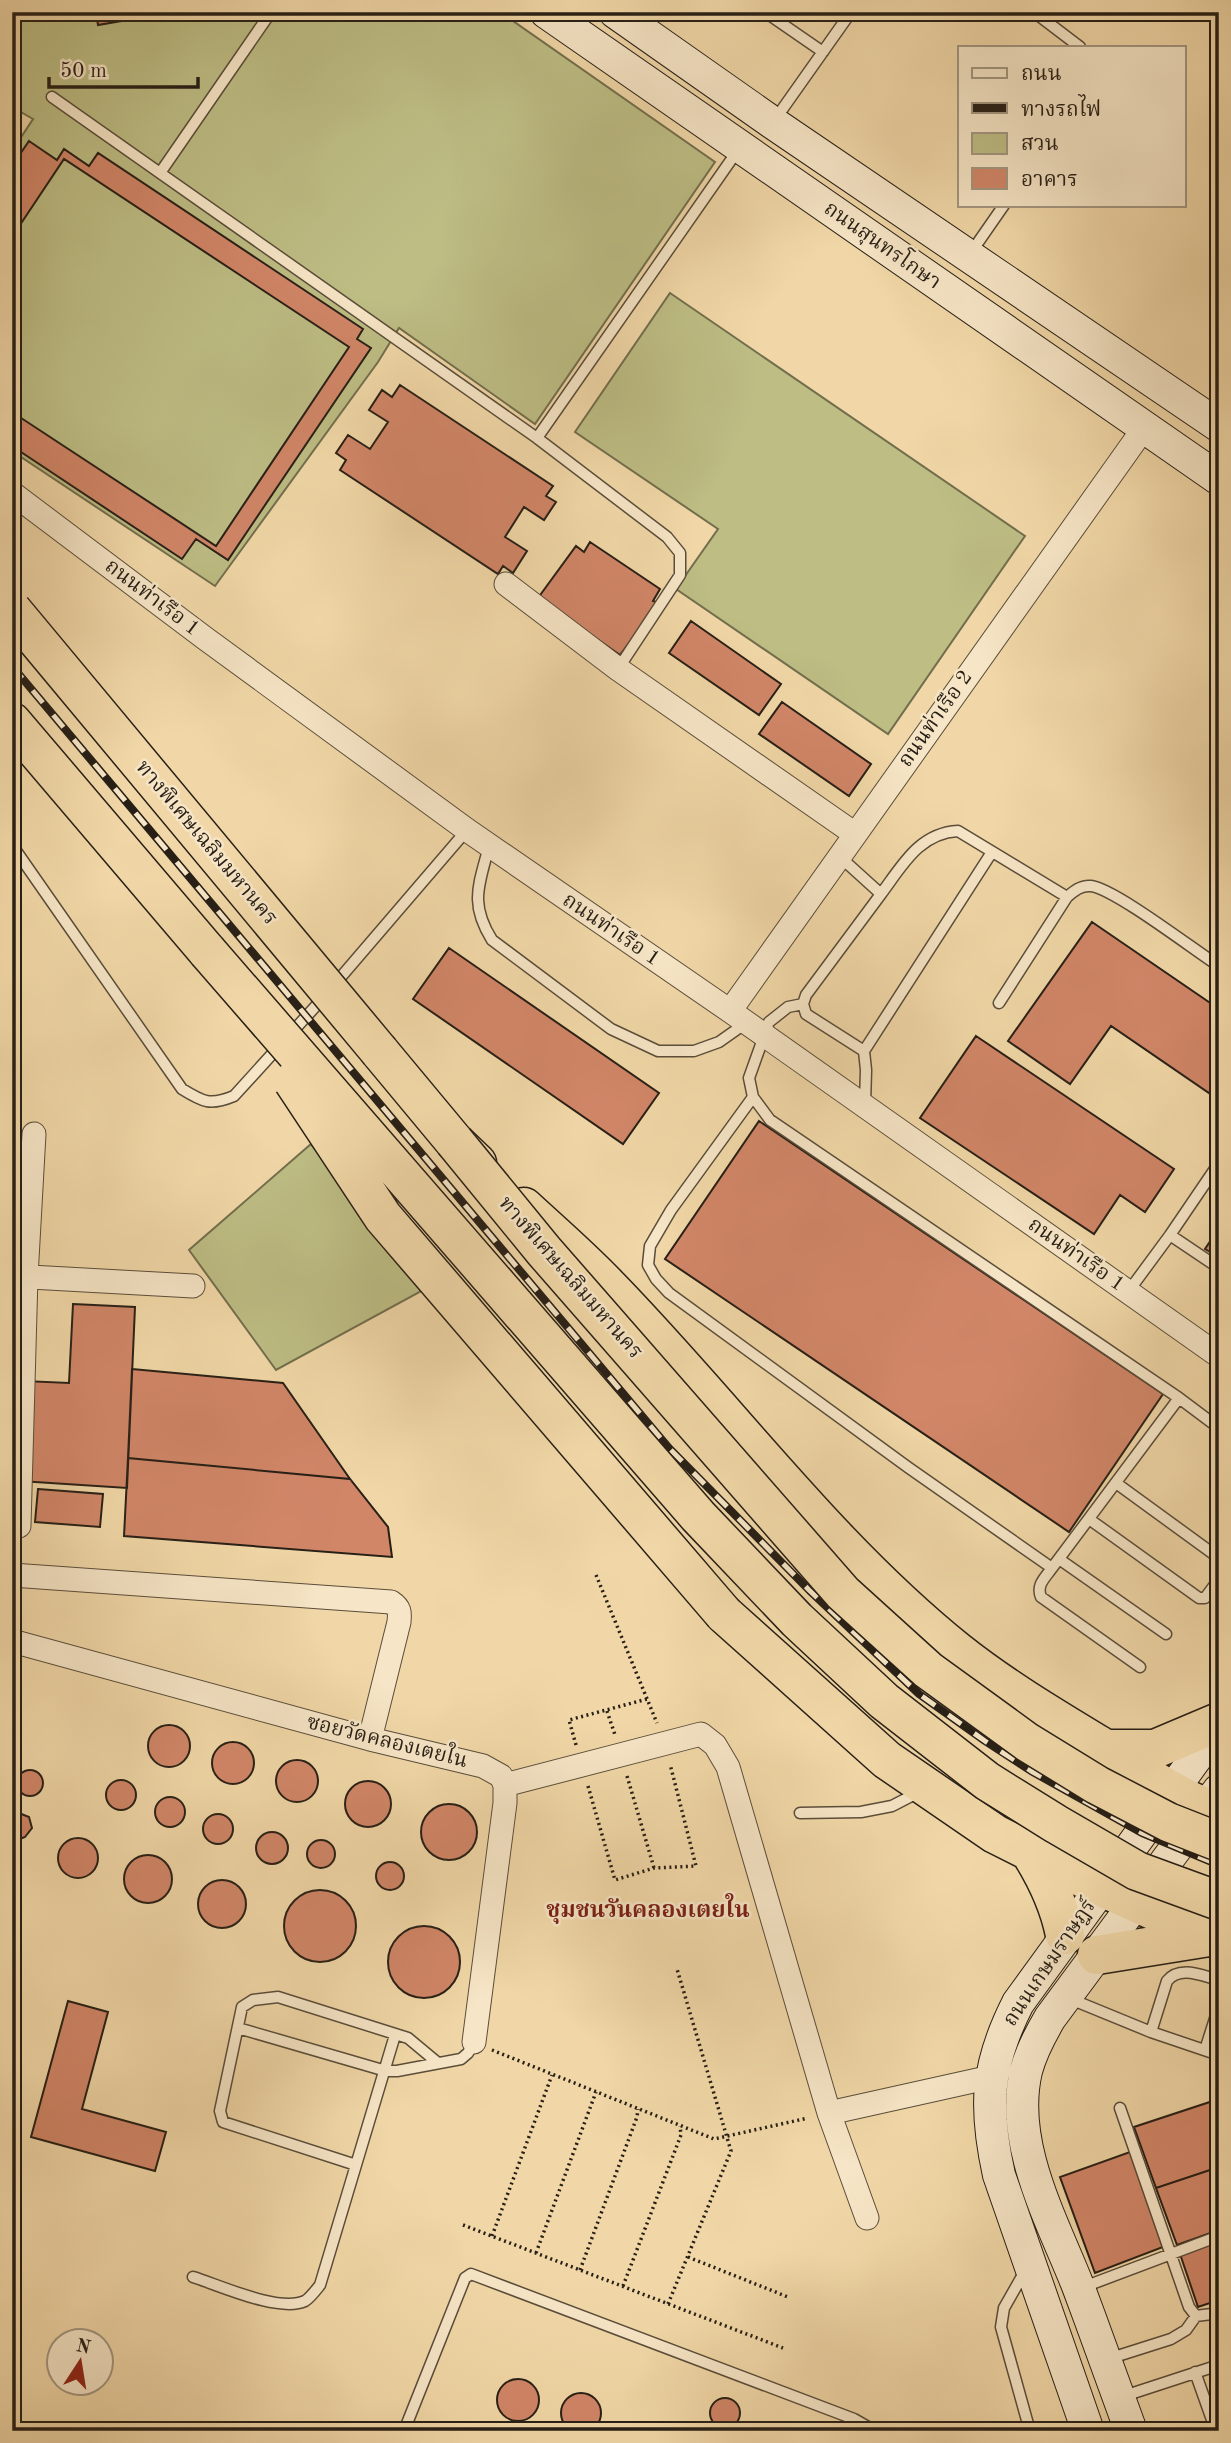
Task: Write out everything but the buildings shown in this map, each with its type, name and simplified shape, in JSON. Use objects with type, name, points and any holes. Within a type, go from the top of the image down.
[{"type":"highway","name":"ทางพิเศษเฉลิมมหานคร","points":[[12,610],[553,1261],[843,1593],[928,1670],[1027,1742],[1109,1791],[1168,1822],[1215,1813]]},
{"type":"highway","points":[[12,722],[207,951],[698,1516],[797,1620],[884,1700],[987,1781],[1056,1825],[1137,1871],[1219,1901]]},
{"type":"highway","points":[[207,951],[383,1217],[724,1615],[887,1760],[995,1834],[1214,1939]]},
{"type":"highway","points":[[454,1141],[605,1282],[804,1504],[876,1579],[958,1651],[1024,1699],[1171,1790],[1215,1813]]},
{"type":"highway","points":[[1105,1749],[1156,1749],[1219,1724]]},
{"type":"highway","points":[[1030,1852],[1050,1885],[1060,1912],[1081,1945],[1214,1939]]},
{"type":"main road","name":"ถนนสุนทรโกษา","points":[[546,12],[1219,479]]},
{"type":"main road","name":"ถนนสุนทรโกษา","points":[[615,12],[773,123],[1219,426]]},
{"type":"main road","name":"ถนนเกษมราษฎร์","points":[[1088,2431],[999,2175],[991,2141],[988,2110],[991,2077],[1005,2028],[1018,2003],[1081,1945],[1118,1895],[1171,1790],[1219,1724]]},
{"type":"main road","name":"ถนนเกษมราษฎร์","points":[[1118,1895],[1215,1813]]},
{"type":"main road","name":"ถนนเกษมราษฎร์","points":[[1081,1945],[1066,1996],[1036,2041],[1026,2073],[1024,2129],[1038,2184],[1131,2431]]},
{"type":"street","name":"ถนนท่าเรือ 2","points":[[747,1023],[839,856],[1144,428]]},
{"type":"street","name":"ถนนท่าเรือ 1","points":[[12,493],[489,846],[747,1023],[1219,1356]]},
{"type":"street","points":[[506,584],[618,669],[855,834]]},
{"type":"street","points":[[19,1526],[19,1276],[34,1134]]},
{"type":"street","points":[[19,1276],[193,1286]]},
{"type":"street","points":[[12,1574],[391,1602],[400,1612],[399,1622],[370,1739]]},
{"type":"street","name":"ซอยวัดคลองเตยใน","points":[[12,1641],[370,1739],[483,1766],[501,1776],[505,1785]]},
{"type":"street","points":[[474,2042],[505,1785],[701,1734],[715,1745],[728,1767],[829,2113],[867,2218]]},
{"type":"street","points":[[829,2113],[991,2077]]},
{"type":"lane","points":[[160,173],[271,12]]},
{"type":"lane","points":[[765,12],[823,52]]},
{"type":"lane","points":[[773,123],[851,12]]},
{"type":"lane","points":[[1034,12],[1079,46]]},
{"type":"lane","points":[[52,97],[537,438],[667,537],[680,553],[680,575],[618,669]]},
{"type":"lane","points":[[537,438],[739,148]]},
{"type":"lane","points":[[970,256],[1003,206]]},
{"type":"lane","points":[[12,845],[182,1089],[201,1100],[217,1103],[233,1096],[279,1046],[467,830]]},
{"type":"lane","points":[[864,1051],[806,1014],[803,1004],[806,995],[916,848],[931,837],[958,831],[1067,897]]},
{"type":"lane","points":[[489,846],[476,894],[482,924],[492,940],[611,1030],[658,1051],[694,1051],[719,1042],[747,1023],[769,1022],[788,1007],[803,1004]]},
{"type":"lane","points":[[865,1107],[864,1051],[992,852]]},
{"type":"lane","points":[[839,856],[881,894]]},
{"type":"lane","points":[[999,1003],[1067,897],[1076,889],[1090,886],[1111,893],[1219,966]]},
{"type":"lane","points":[[747,1023],[749,1077],[753,1097],[770,1120],[1179,1398],[1219,1428]]},
{"type":"lane","points":[[753,1097],[671,1210],[650,1246],[648,1265],[656,1279],[669,1293],[909,1468],[1166,1634]]},
{"type":"lane","points":[[1128,1292],[1219,1163]]},
{"type":"lane","points":[[1170,1236],[1219,1268]]},
{"type":"lane","points":[[1140,1667],[1041,1597],[1039,1591],[1041,1583],[1179,1398]]},
{"type":"lane","points":[[1116,1483],[1219,1558]]},
{"type":"lane","points":[[1089,1519],[1194,1595],[1205,1598],[1219,1579]]},
{"type":"lane","points":[[800,1813],[861,1812],[892,1806],[928,1788]]},
{"type":"lane","points":[[1151,2032],[1171,1976],[1178,1972],[1189,1972],[1219,1980]]},
{"type":"lane","points":[[1066,1996],[1151,2032],[1219,2055]]},
{"type":"lane","points":[[356,2165],[223,2122],[220,2110],[242,2007],[253,2000],[278,1997],[408,2038],[438,2063]]},
{"type":"lane","points":[[1205,2050],[1219,2006]]},
{"type":"lane","points":[[237,2028],[386,2071],[461,2059],[474,2042]]},
{"type":"lane","points":[[193,2277],[270,2302],[290,2304],[306,2300],[320,2285],[395,2035]]},
{"type":"lane","points":[[1120,2108],[1189,2307],[1196,2316]]},
{"type":"lane","points":[[1079,2289],[1219,2236]]},
{"type":"lane","points":[[1030,2263],[1004,2308],[1001,2328],[1028,2424],[1033,2431]]},
{"type":"lane","points":[[404,2431],[465,2278],[471,2274],[854,2418],[875,2431]]},
{"type":"lane","points":[[1106,2360],[1171,2339],[1186,2330],[1196,2316],[1219,2314]]},
{"type":"lane","points":[[1119,2398],[1219,2365]]},
{"type":"lane","points":[[1195,2372],[1216,2431]]},
{"type":"path","points":[[583,1765],[615,1880],[654,1868],[696,1866],[664,1743],[596,1575]]},
{"type":"path","points":[[569,1720],[647,1699]]},
{"type":"path","points":[[621,1756],[654,1868]]},
{"type":"path","points":[[668,2304],[731,2151],[677,1969]]},
{"type":"path","points":[[474,2042],[714,2139],[829,2113]]},
{"type":"path","points":[[492,2236],[552,2075]]},
{"type":"path","points":[[536,2253],[596,2092]]},
{"type":"path","points":[[580,2270],[638,2109]]},
{"type":"path","points":[[623,2286],[681,2135],[680,2126]]},
{"type":"path","points":[[463,2225],[783,2348]]},
{"type":"path","points":[[688,2257],[788,2297]]},
{"type":"green space","points":[[12,12],[500,12],[715,162],[535,424],[399,328],[378,362],[215,586],[12,451],[12,151],[33,119],[12,107]]},
{"type":"green space","points":[[670,293],[1025,536],[888,734],[676,589],[718,529],[575,432]]},
{"type":"green space","points":[[311,1144],[427,1288],[276,1370],[189,1250]]},
{"type":"railway","points":[[12,666],[669,1448],[809,1590],[919,1694],[985,1741],[1031,1771],[1142,1833],[1219,1865]]},
{"type":"district","name":"ชุมชนวันคลองเตยใน","points":[[648,1910]]}]
